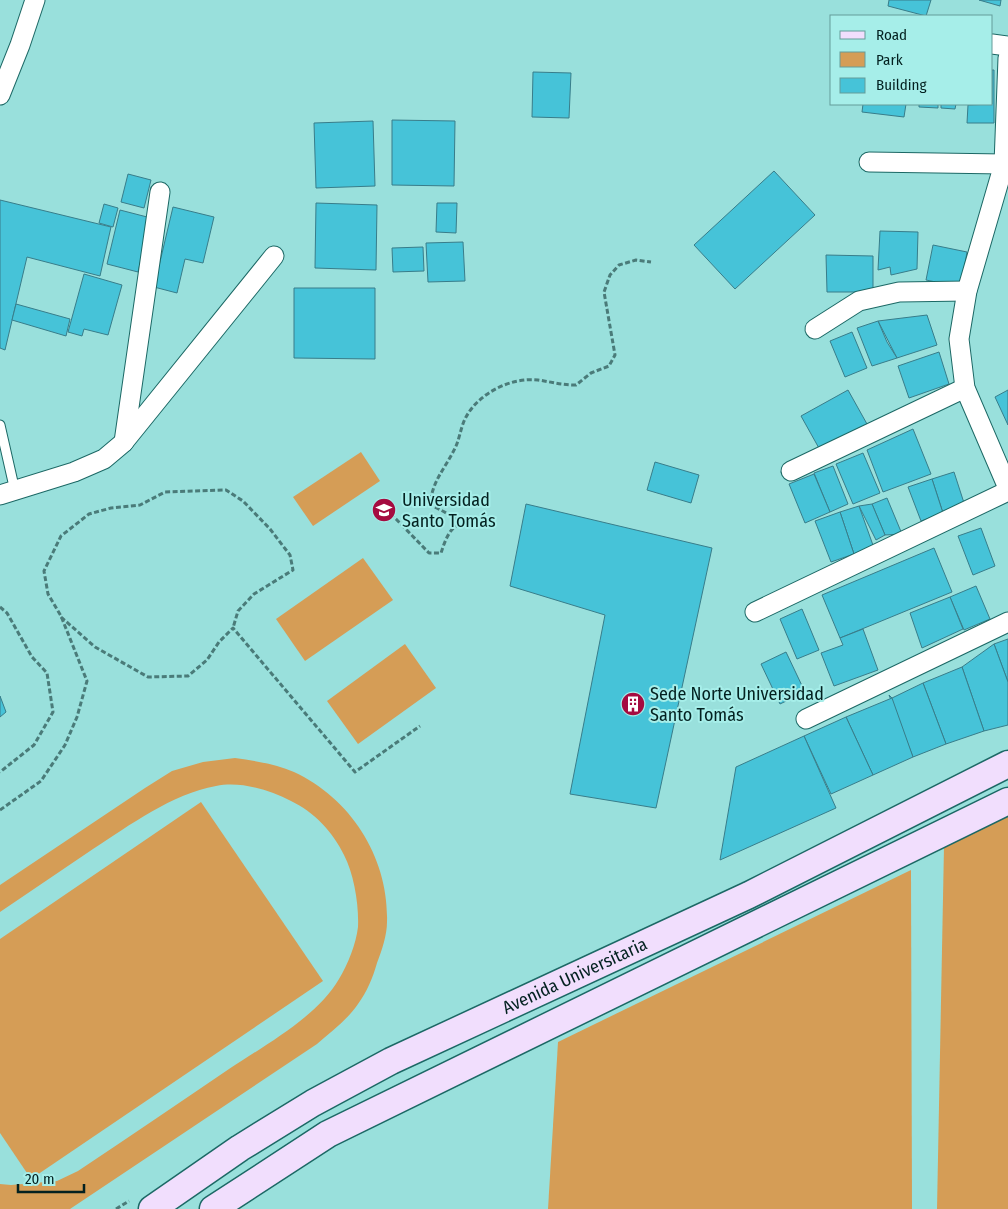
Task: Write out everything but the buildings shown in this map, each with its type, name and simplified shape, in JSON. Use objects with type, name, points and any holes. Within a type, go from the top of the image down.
[{"type":"main road","name":"Avenida Universitaria","points":[[152,1209],[240,1148],[313,1103],[391,1061],[749,895],[1008,764]]},
{"type":"main road","name":"Avenida Universitaria","points":[[213,1209],[328,1134],[1008,801]]},
{"type":"street","points":[[0,95],[35,0]]},
{"type":"street","points":[[993,44],[1008,46]]},
{"type":"street","points":[[755,612],[1008,489],[965,388],[959,339],[967,291],[1004,164],[1008,58]]},
{"type":"street","points":[[869,162],[1004,164]]},
{"type":"street","points":[[124,443],[160,192]]},
{"type":"street","points":[[7,493],[74,472],[104,459],[124,443],[274,256]]},
{"type":"street","points":[[815,329],[858,301],[899,292],[967,291]]},
{"type":"street","points":[[790,471],[965,388]]},
{"type":"street","points":[[806,719],[1008,622]]},
{"type":"lane","points":[[0,425],[7,493]]},
{"type":"path","points":[[379,504],[429,553],[441,553],[449,533],[460,524],[466,523],[430,505],[431,491],[456,446],[466,417],[481,398],[505,384],[537,380],[560,385],[576,385],[591,373],[610,366],[616,355],[604,292],[610,275],[618,265],[636,260],[651,262]]},
{"type":"path","points":[[0,810],[41,781],[65,745],[77,717],[87,681],[61,616],[48,594],[44,570],[61,536],[89,514],[111,508],[140,505],[165,492],[226,490],[243,501],[270,529],[290,555],[293,570],[254,594],[238,611],[233,628],[219,642],[207,660],[188,676],[148,677],[95,648],[61,616]]},
{"type":"path","points":[[0,607],[7,613],[32,657],[47,673],[53,712],[34,744],[0,772]]},
{"type":"path","points":[[233,628],[355,772],[420,726]]},
{"type":"green space","points":[[361,452],[380,481],[313,526],[293,497]]},
{"type":"green space","points":[[363,558],[393,600],[305,661],[276,619]]},
{"type":"green space","points":[[405,644],[436,688],[358,744],[327,701]]},
{"type":"green space","points":[[235,758],[280,767],[294,772],[315,784],[333,798],[363,834],[374,854],[381,876],[386,899],[387,922],[382,948],[367,989],[354,1010],[339,1026],[317,1044],[70,1209],[0,1209],[0,1184],[11,1185],[57,1181],[78,1171],[304,1018],[318,1006],[339,979],[353,947],[358,927],[358,909],[348,863],[334,838],[307,811],[274,793],[245,786],[225,785],[200,790],[152,811],[0,912],[0,885],[145,788],[172,771],[203,762]]},
{"type":"green space","points":[[201,802],[323,981],[31,1179],[0,1133],[0,939]]},
{"type":"green space","points":[[1008,816],[1008,1209],[937,1209],[944,846]]},
{"type":"green space","points":[[911,870],[912,1209],[548,1209],[558,1042]]},
{"type":"place","name":"Universidad Santo Tomás","points":[[384,510]]},
{"type":"place","name":"Sede Norte Universidad Santo Tomás","points":[[633,704]]}]
